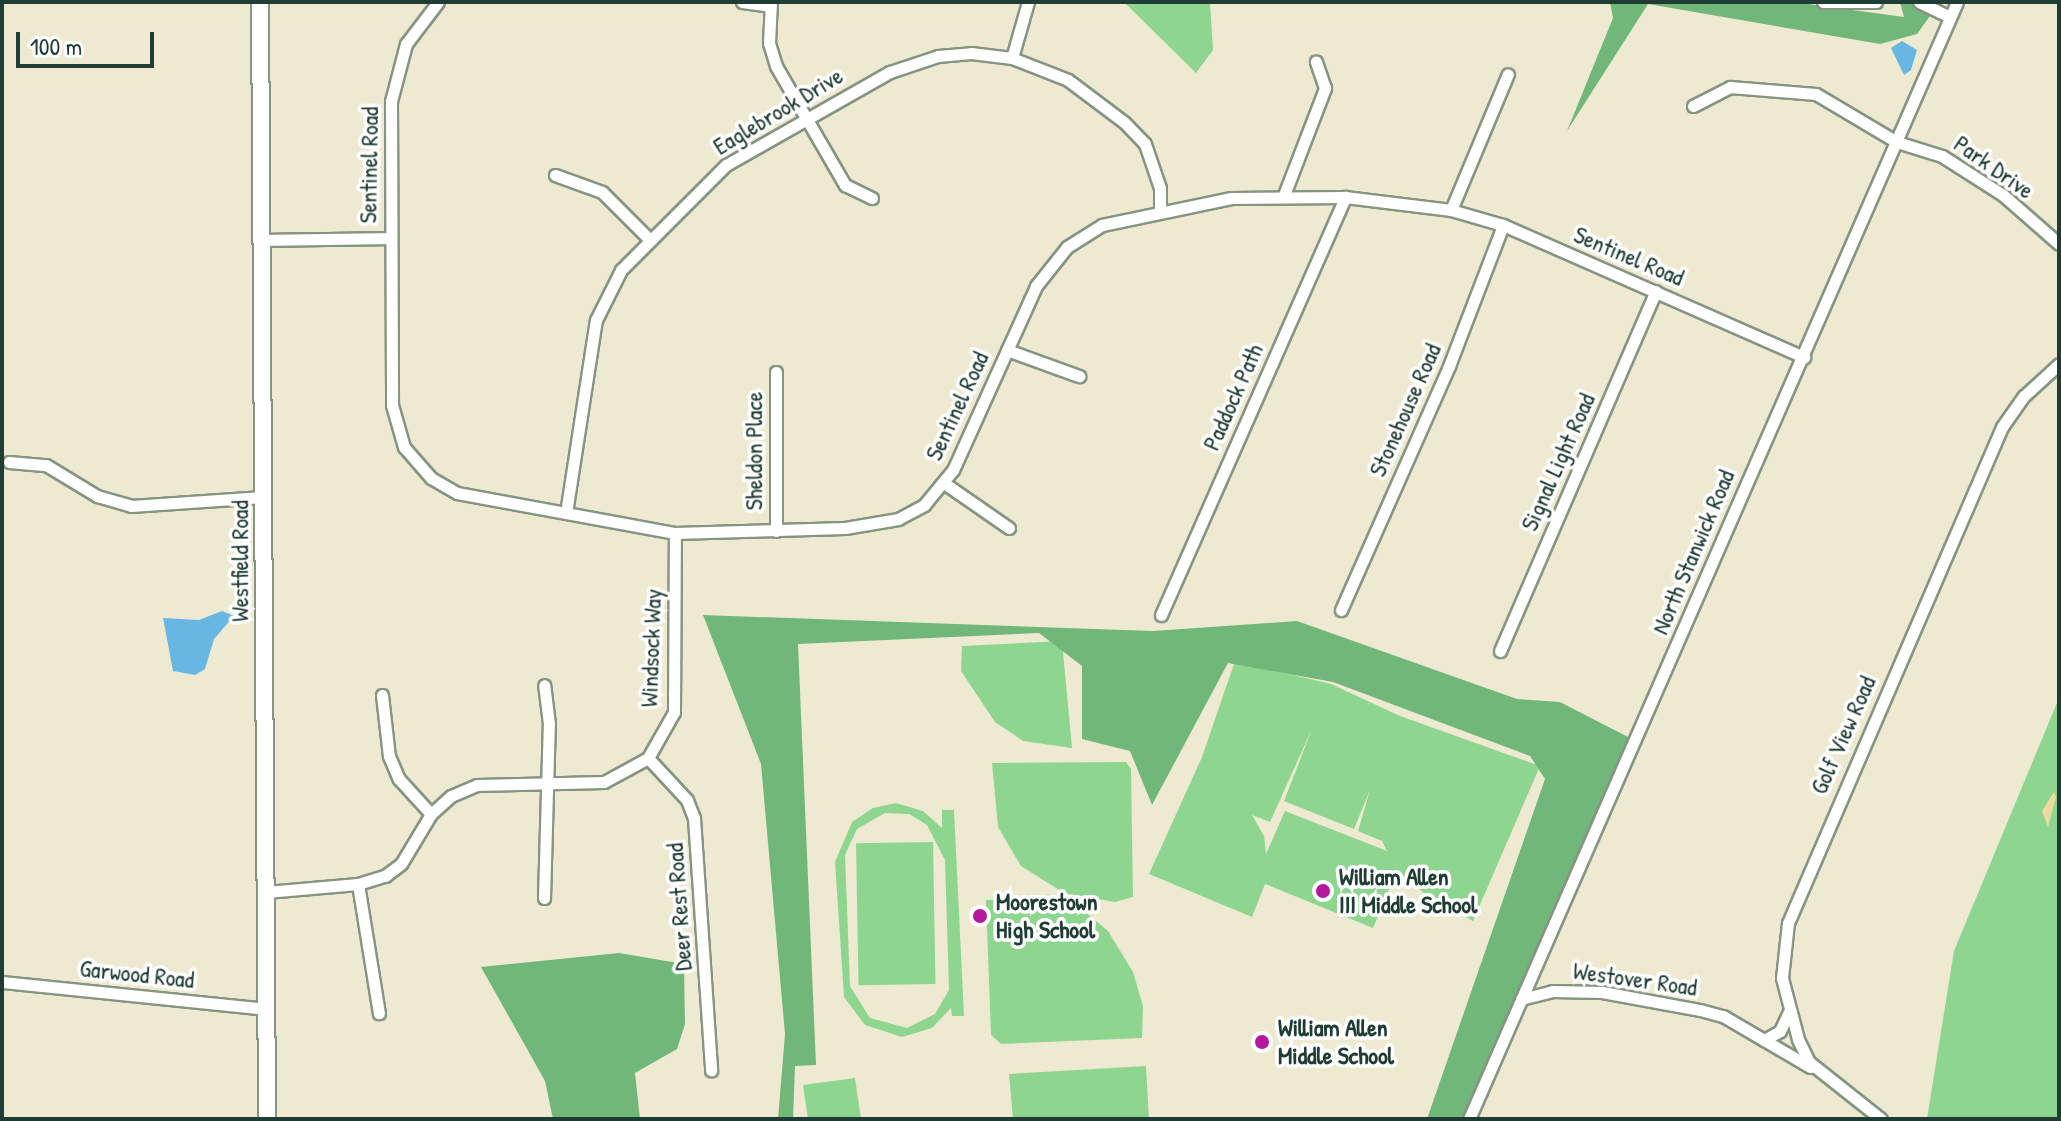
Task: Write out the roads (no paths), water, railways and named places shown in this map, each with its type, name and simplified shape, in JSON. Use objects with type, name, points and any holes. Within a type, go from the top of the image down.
[{"type":"street","name":"Westfield Road","points":[[260,2],[267,1119]]},
{"type":"street","name":"Sentinel Road","points":[[438,2],[418,22],[396,72],[391,101],[389,238],[392,405],[404,447],[431,478],[457,493],[675,533],[882,524],[924,505],[944,483],[970,439],[1036,286],[1067,247],[1102,225],[1231,198],[1284,195],[1345,197],[1451,210],[1503,225],[1804,357]]},
{"type":"street","points":[[742,2],[770,4],[769,43],[776,66],[845,185],[872,198]]},
{"type":"street","points":[[1012,58],[1028,2]]},
{"type":"street","points":[[1823,2],[1876,2]]},
{"type":"street","points":[[1919,2],[1950,17]]},
{"type":"street","name":"North Stanwick Road","points":[[1469,1119],[1957,2]]},
{"type":"street","name":"Eaglebrook Drive","points":[[566,513],[596,320],[613,283],[649,239],[726,165],[804,119],[922,60],[971,53],[1012,58],[1068,80],[1124,122],[1152,157],[1160,212]]},
{"type":"street","points":[[1284,195],[1325,88],[1316,62]]},
{"type":"street","points":[[1451,210],[1508,74]]},
{"type":"street","name":"Park Drive","points":[[1693,106],[1730,87],[1816,94],[1897,142],[1942,156],[2003,195],[2059,244]]},
{"type":"street","points":[[555,175],[602,192],[649,239]]},
{"type":"street","name":"Paddock Path","points":[[1161,615],[1345,197]]},
{"type":"street","name":"Stonehouse Road","points":[[1341,610],[1449,366],[1503,225]]},
{"type":"street","points":[[263,240],[389,238]]},
{"type":"street","name":"Signal Light Road","points":[[1500,651],[1656,291]]},
{"type":"street","points":[[1007,350],[1079,376]]},
{"type":"street","name":"Golf View Road","points":[[1881,1119],[1809,1062],[1789,1012],[1782,951],[1798,893],[2002,427],[2024,396],[2059,364]]},
{"type":"street","name":"Sheldon Place","points":[[776,372],[776,531]]},
{"type":"street","points":[[9,462],[46,465],[97,496],[131,506],[263,497]]},
{"type":"street","points":[[944,483],[1009,528]]},
{"type":"street","name":"Windsock Way","points":[[648,758],[674,712],[675,533]]},
{"type":"street","points":[[544,685],[548,785],[544,898]]},
{"type":"street","points":[[382,695],[389,756],[399,779],[431,814]]},
{"type":"street","points":[[266,892],[358,884],[385,876],[401,864],[431,814],[451,796],[477,785],[604,782],[648,758]]},
{"type":"street","name":"Deer Rest Road","points":[[648,758],[687,800],[694,818],[711,1070]]},
{"type":"street","points":[[358,884],[379,1013]]},
{"type":"street","name":"Garwood Road","points":[[2,982],[267,1009]]},
{"type":"street","name":"Westover Road","points":[[1521,999],[1552,991],[1637,997],[1723,1016],[1824,1075]]},
{"type":"street","points":[[1764,1040],[1780,1031],[1789,1012]]},
{"type":"water","points":[[1902,41],[1917,50],[1911,70],[1904,75],[1891,48]]},
{"type":"water","points":[[222,611],[234,616],[214,639],[205,669],[195,675],[173,671],[163,618],[199,620]]},
{"type":"place","name":"William Allen III Middle School","points":[[1323,891]]},
{"type":"place","name":"Moorestown High School","points":[[980,916]]},
{"type":"place","name":"William Allen Middle School","points":[[1262,1042]]}]
